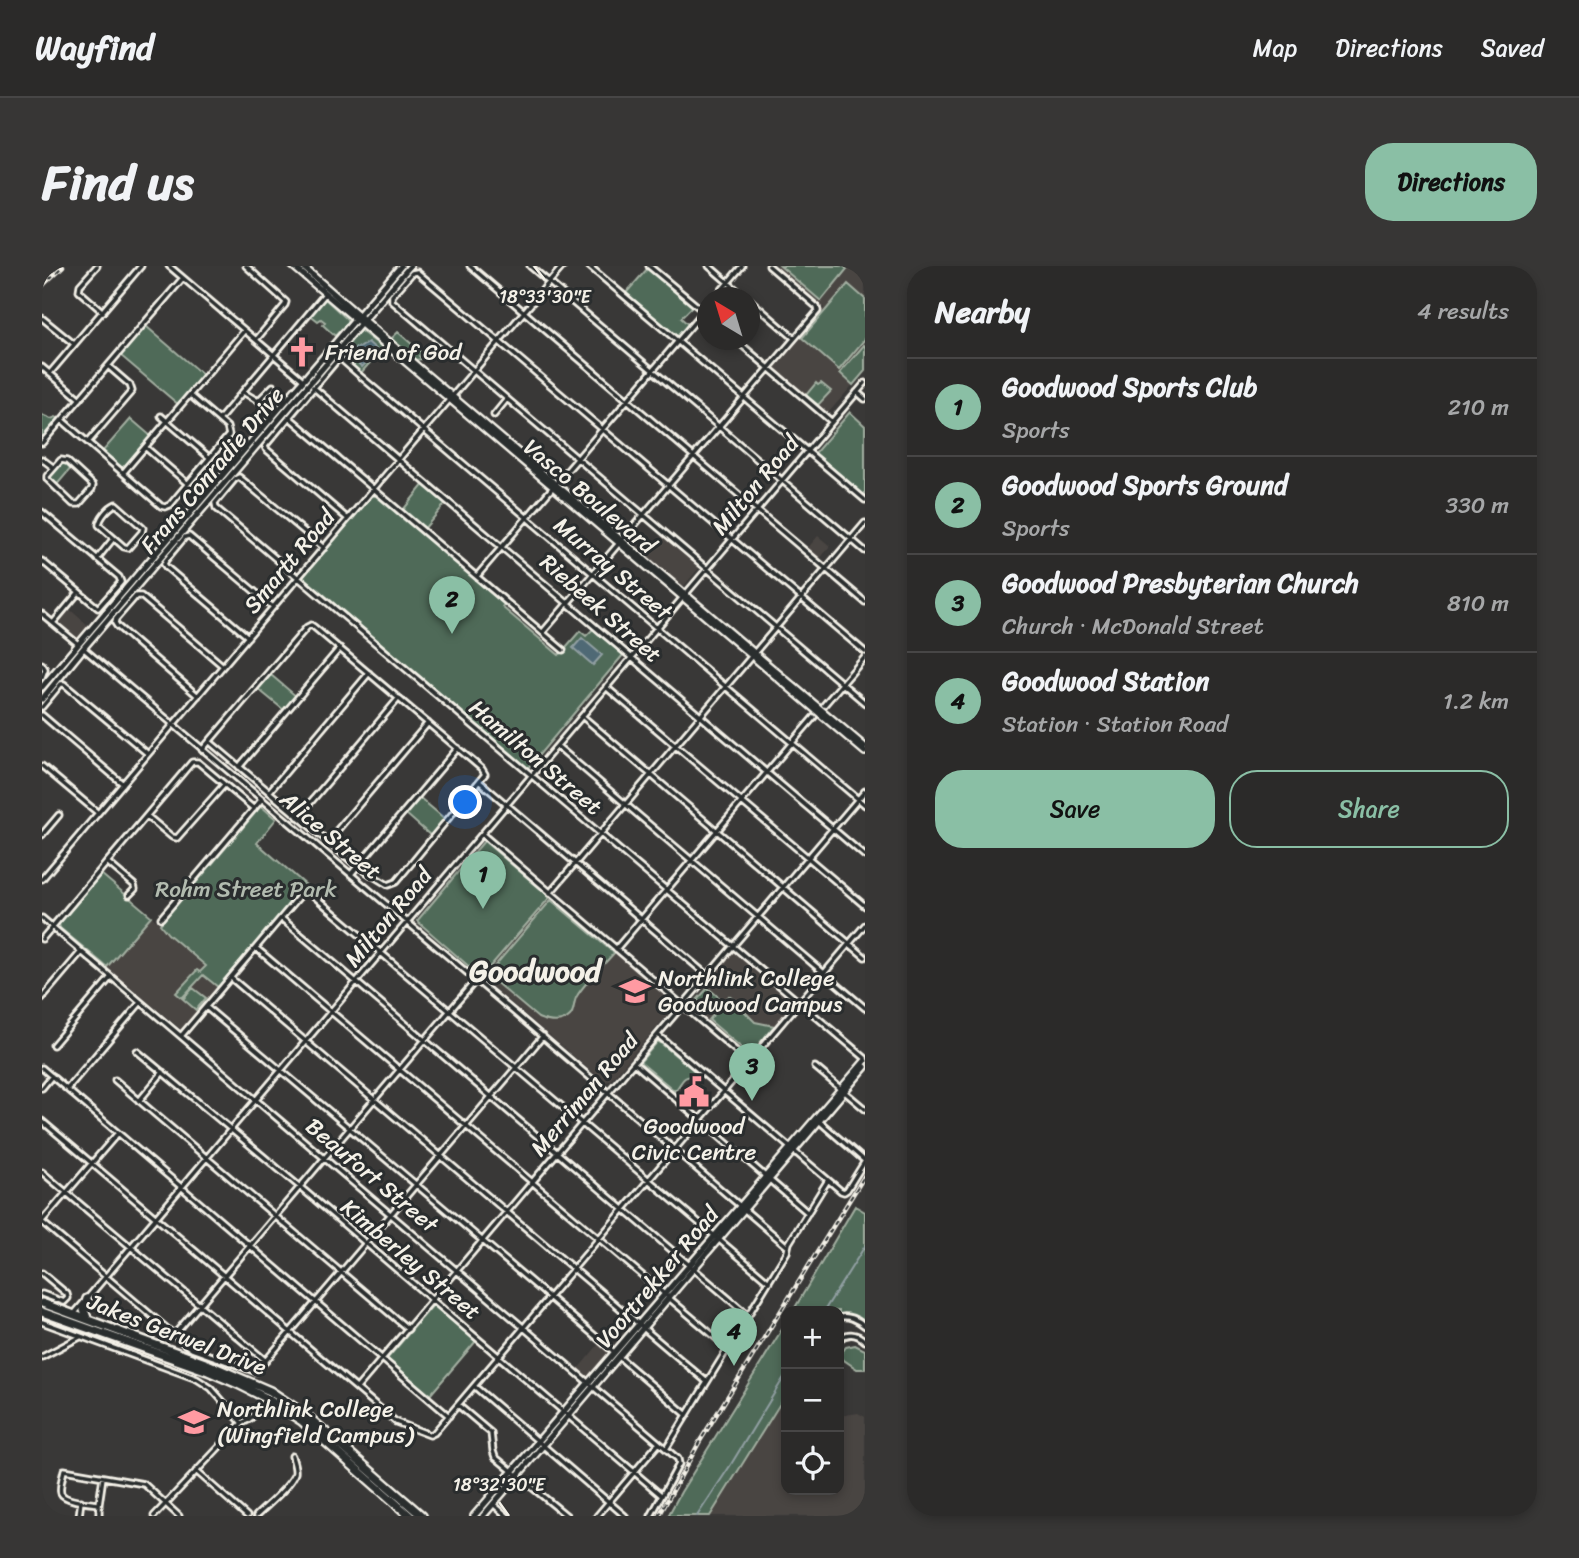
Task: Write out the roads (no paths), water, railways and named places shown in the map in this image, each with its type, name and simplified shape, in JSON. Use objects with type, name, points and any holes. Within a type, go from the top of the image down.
[{"type":"highway","points":[[87,1299],[84,1310],[88,1319]]},
{"type":"highway","name":"Jakes Gerwel Drive","points":[[42,1303],[205,1363],[252,1382],[280,1397],[307,1416],[422,1516]]},
{"type":"highway","points":[[42,1310],[67,1317],[74,1314],[80,1322],[131,1341],[140,1348]]},
{"type":"highway","name":"Jakes Gerwel Drive","points":[[42,1310],[208,1371],[266,1398],[309,1427],[410,1516]]},
{"type":"highway","points":[[205,1363],[214,1370],[259,1390],[266,1398],[280,1397]]},
{"type":"main road","name":"Vasco Boulevard","points":[[293,266],[360,320]]},
{"type":"main road","name":"Vasco Boulevard","points":[[302,266],[360,320],[554,486],[865,747]]},
{"type":"main road","name":"Frans Conradie Drive","points":[[42,687],[81,647],[308,384],[400,266]]},
{"type":"main road","name":"Frans Conradie Drive","points":[[360,320],[410,266]]},
{"type":"main road","name":"Frans Conradie Drive","points":[[42,699],[81,647]]},
{"type":"main road","name":"Vasco Boulevard","points":[[753,654],[865,752]]},
{"type":"main road","name":"Voortrekker Road","points":[[843,1090],[865,1059]]},
{"type":"main road","name":"Voortrekker Road","points":[[474,1516],[515,1473],[865,1067]]},
{"type":"main road","name":"Voortrekker Road","points":[[483,1516],[515,1473]]},
{"type":"street","points":[[97,266],[80,285],[79,291],[103,312]]},
{"type":"street","points":[[50,373],[141,266]]},
{"type":"street","name":"Riebeek Street","points":[[169,266],[865,856]]},
{"type":"street","points":[[246,266],[286,302],[256,340]]},
{"type":"street","points":[[470,266],[865,602]]},
{"type":"street","points":[[530,266],[865,551]]},
{"type":"street","name":"Smartt Road","points":[[42,879],[563,266]]},
{"type":"street","points":[[589,266],[865,500]]},
{"type":"street","points":[[649,266],[697,306]]},
{"type":"street","points":[[709,266],[734,287]]},
{"type":"street","points":[[724,287],[742,266]]},
{"type":"street","points":[[542,632],[818,310],[769,266]]},
{"type":"street","points":[[824,705],[842,684],[865,654],[499,341],[416,272],[412,273],[391,299],[474,371],[578,458],[707,569],[842,684],[865,703]]},
{"type":"street","points":[[42,443],[183,278]]},
{"type":"street","points":[[219,420],[326,294]]},
{"type":"street","points":[[760,309],[794,338]]},
{"type":"street","points":[[42,318],[74,344]]},
{"type":"street","points":[[477,576],[697,321]]},
{"type":"street","points":[[123,473],[244,331]]},
{"type":"street","points":[[748,350],[832,422]]},
{"type":"street","name":"Murray Street","points":[[308,384],[338,359],[342,360],[865,805]]},
{"type":"street","points":[[88,442],[132,391],[131,386],[108,366]]},
{"type":"street","points":[[42,367],[80,399]]},
{"type":"street","name":"Milton Road","points":[[74,1314],[865,383]]},
{"type":"street","points":[[308,384],[289,417],[265,446],[348,519]]},
{"type":"street","points":[[243,392],[257,401],[273,386]]},
{"type":"street","points":[[857,392],[865,399]]},
{"type":"street","points":[[62,420],[164,507],[170,505],[229,435],[228,428],[190,395]]},
{"type":"street","points":[[494,415],[507,399]]},
{"type":"street","points":[[161,416],[210,458]]},
{"type":"street","points":[[289,417],[563,650]]},
{"type":"street","points":[[145,447],[188,484]]},
{"type":"street","points":[[42,458],[54,468]]},
{"type":"street","points":[[65,460],[91,481],[93,488],[79,505],[48,481],[47,476],[54,468],[60,461],[65,460]]},
{"type":"street","name":"Hamilton Street","points":[[324,548],[241,478],[238,477],[215,503],[215,506],[298,578],[865,1059]]},
{"type":"street","points":[[116,504],[144,529],[128,548],[114,538],[100,527],[99,523],[111,506],[116,504]]},
{"type":"street","points":[[42,512],[121,580],[120,584],[98,608],[42,561]]},
{"type":"street","points":[[550,892],[865,523]]},
{"type":"street","points":[[248,637],[165,566],[166,560],[188,536],[192,537],[273,607]]},
{"type":"street","points":[[97,559],[114,538]]},
{"type":"street","points":[[53,623],[79,592]]},
{"type":"street","points":[[198,696],[116,625],[116,620],[136,596],[141,596],[223,666]]},
{"type":"street","name":"Alice Street","points":[[42,614],[543,1036],[788,1247]]},
{"type":"street","points":[[202,750],[309,626],[314,627],[485,772],[480,782],[708,976]]},
{"type":"street","points":[[239,766],[340,648]]},
{"type":"street","points":[[42,664],[45,669],[42,677]]},
{"type":"street","points":[[269,792],[369,673]]},
{"type":"street","points":[[42,707],[61,684],[64,684],[148,754]]},
{"type":"street","points":[[606,687],[865,906]]},
{"type":"street","points":[[298,817],[399,698]]},
{"type":"street","points":[[42,715],[123,784]]},
{"type":"street","points":[[582,716],[865,957]]},
{"type":"street","points":[[616,949],[814,717]]},
{"type":"street","points":[[328,841],[428,723]]},
{"type":"street","name":"Alice Street","points":[[210,742],[357,866],[386,885],[393,884],[480,782]]},
{"type":"street","points":[[556,746],[865,1008]]},
{"type":"street","points":[[351,874],[457,748]]},
{"type":"street","name":"Alice Street","points":[[147,816],[193,762],[198,762],[254,809]]},
{"type":"street","points":[[42,766],[98,813]]},
{"type":"street","points":[[42,939],[147,816],[176,839],[224,784]]},
{"type":"street","name":"Merriman Road","points":[[357,1388],[865,791]]},
{"type":"street","points":[[161,918],[262,799]]},
{"type":"street","points":[[42,835],[59,816]]},
{"type":"street","points":[[481,834],[750,1062]]},
{"type":"street","points":[[107,862],[135,886],[130,895]]},
{"type":"street","points":[[181,1036],[281,918],[306,891],[311,893],[769,1282]]},
{"type":"street","name":"Beaufort Street","points":[[42,918],[679,1461],[661,1495]]},
{"type":"street","points":[[281,918],[748,1315]]},
{"type":"street","points":[[42,1121],[399,1424],[430,1435],[865,926]]},
{"type":"street","points":[[256,948],[728,1348]]},
{"type":"street","points":[[42,998],[81,952]]},
{"type":"street","points":[[53,1045],[111,977]]},
{"type":"street","points":[[231,977],[707,1382]]},
{"type":"street","points":[[174,1335],[476,980]]},
{"type":"street","points":[[67,1089],[141,1002]]},
{"type":"street","points":[[206,1007],[687,1415]]},
{"type":"street","points":[[658,1035],[841,1191],[846,1191],[865,1161],[817,1120]]},
{"type":"street","points":[[118,1133],[42,1222],[192,1349],[254,1371],[266,1361],[543,1036]]},
{"type":"street","name":"Kimberley Street","points":[[137,1051],[661,1495]]},
{"type":"street","points":[[634,1063],[808,1213]]},
{"type":"street","points":[[815,1067],[865,1109]]},
{"type":"street","points":[[42,1068],[449,1416]]},
{"type":"street","points":[[139,1101],[163,1072]]},
{"type":"street","points":[[42,1088],[52,1076]]},
{"type":"street","points":[[115,1080],[408,1329]]},
{"type":"street","points":[[42,1172],[266,1361]]},
{"type":"street","points":[[666,1449],[828,1180]]},
{"type":"street","points":[[42,1273],[67,1294],[68,1298],[64,1302],[42,1294]]},
{"type":"street","points":[[844,1316],[865,1326]]},
{"type":"street","points":[[42,1322],[197,1379],[211,1388],[242,1423]]},
{"type":"street","points":[[844,1335],[853,1334],[865,1341]]},
{"type":"street","points":[[42,1357],[81,1336]]},
{"type":"street","points":[[474,1386],[625,1516]]},
{"type":"street","points":[[153,1516],[242,1423],[255,1416],[266,1398]]},
{"type":"street","points":[[458,1405],[489,1431],[495,1457],[566,1516]]},
{"type":"street","points":[[597,1516],[659,1443]]},
{"type":"street","points":[[256,1516],[281,1493],[294,1475],[292,1456]]},
{"type":"street","points":[[99,1504],[62,1495],[60,1490],[64,1470],[144,1484],[179,1516]]},
{"type":"street","points":[[196,1471],[247,1516]]},
{"type":"street","points":[[99,1516],[103,1477]]},
{"type":"street","points":[[651,1516],[661,1495]]},
{"type":"street","points":[[79,1516],[81,1501]]},
{"type":"street","points":[[493,1504],[507,1516]]},
{"type":"water","points":[[368,342],[377,350],[362,367],[351,357],[351,353]]},
{"type":"water","points":[[582,638],[602,655],[593,665],[573,648]]},
{"type":"waterway","points":[[827,1306],[865,1246]]},
{"type":"waterway","points":[[697,1516],[781,1382]]},
{"type":"railway","points":[[42,286],[63,266]]},
{"type":"railway","points":[[659,1516],[700,1441],[865,1175]]},
{"type":"place","name":"Friend of God","points":[[302,352]]},
{"type":"place","name":"Goodwood Sports Ground","points":[[452,634]]},
{"type":"place","name":"Goodwood Sports Club","points":[[483,909]]},
{"type":"place","name":"Northlink College Goodwood Campus","points":[[635,991]]},
{"type":"place","name":"Goodwood Civic Centre","points":[[694,1092]]},
{"type":"place","name":"Goodwood Presbyterian Church","points":[[752,1101]]},
{"type":"place","name":"Goodwood Station","points":[[734,1366]]},
{"type":"place","name":"Northlink College (Wingfield Campus)","points":[[194,1422]]},
{"type":"district","name":"Goodwood","points":[[535,971]]},
{"type":"park label","name":"Rohm Street Park","points":[[246,889]]}]
